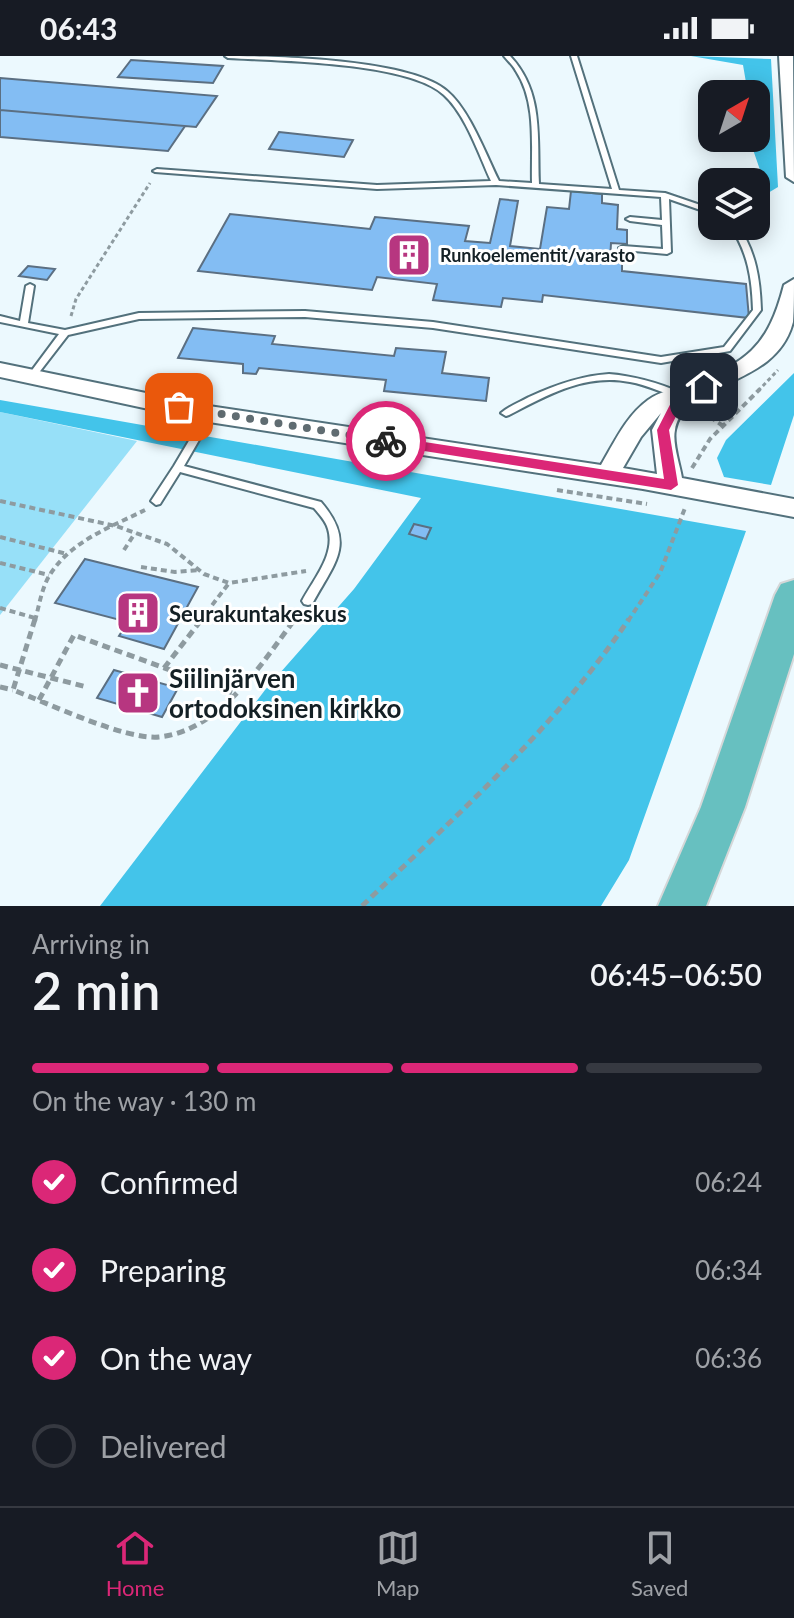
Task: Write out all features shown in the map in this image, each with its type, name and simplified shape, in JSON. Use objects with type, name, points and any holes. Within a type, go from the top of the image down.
[{"type":"highway","points":[[682,906],[723,807],[794,595]]},
{"type":"street","points":[[786,56],[794,177]]},
{"type":"street","points":[[608,474],[648,412],[669,397],[681,396],[760,360],[778,338],[794,285]]},
{"type":"street","points":[[0,370],[209,414],[608,474],[682,494],[794,508]]},
{"type":"street","points":[[681,396],[663,430],[682,494]]},
{"type":"lane","points":[[228,56],[395,72],[432,83],[445,91],[454,104],[496,183]]},
{"type":"lane","points":[[507,56],[520,67],[530,89],[536,186]]},
{"type":"lane","points":[[574,56],[616,191]]},
{"type":"lane","points":[[157,171],[377,187],[496,183],[665,195],[698,207]]},
{"type":"lane","points":[[623,248],[667,252],[665,195]]},
{"type":"lane","points":[[630,219],[666,223]]},
{"type":"lane","points":[[0,319],[65,333],[139,316],[305,314],[433,325],[541,345],[661,360],[727,349],[757,310],[756,281],[744,240]]},
{"type":"lane","points":[[24,324],[30,286]]},
{"type":"lane","points":[[31,377],[65,333]]},
{"type":"lane","points":[[506,413],[568,382],[595,375],[650,382],[681,396]]},
{"type":"lane","points":[[156,501],[209,414]]},
{"type":"lane","points":[[178,468],[317,505],[332,520],[337,549],[308,601]]},
{"type":"path","points":[[65,333],[76,299],[157,171]]},
{"type":"path","points":[[362,906],[507,762],[577,684],[657,579],[682,494],[692,469],[710,439],[784,361]]},
{"type":"path","points":[[0,501],[116,526],[167,544],[199,570],[229,583],[324,569]]},
{"type":"path","points":[[13,690],[17,669],[49,575],[67,554],[88,538],[137,517],[156,501]]},
{"type":"path","points":[[124,550],[135,533]]},
{"type":"path","points":[[0,537],[67,554]]},
{"type":"path","points":[[0,563],[49,575]]},
{"type":"path","points":[[141,567],[175,572],[199,570]]},
{"type":"path","points":[[164,668],[229,583]]},
{"type":"path","points":[[0,687],[155,738],[182,733],[236,694],[308,601]]},
{"type":"path","points":[[0,608],[35,618]]},
{"type":"path","points":[[39,700],[74,635],[236,694]]},
{"type":"path","points":[[0,665],[87,687]]},
{"type":"shaded area","points":[[691,56],[771,59],[778,187],[770,192],[770,168],[759,168],[754,152],[770,152],[770,80],[746,80],[743,65]]},
{"type":"shaded area","points":[[794,373],[794,415],[771,485],[724,477],[717,458],[726,440]]},
{"type":"shaded area","points":[[0,400],[746,531],[629,860],[601,906],[100,906],[265,690],[354,589],[421,498],[0,412]]},
{"type":"shaded area","points":[[0,412],[137,441],[0,615]]},
{"type":"building","points":[[131,60],[223,66],[213,83],[118,77]]},
{"type":"building","points":[[0,78],[217,96],[196,127],[0,110]]},
{"type":"building","points":[[0,110],[185,126],[168,151],[0,137]]},
{"type":"building","points":[[279,132],[353,140],[344,157],[269,149]]},
{"type":"building","name":"Runkoelementit/varasto","points":[[571,191],[602,194],[602,203],[618,205],[617,229],[627,230],[627,244],[611,243],[610,261],[622,263],[622,271],[746,284],[749,318],[543,295],[542,302],[503,298],[501,307],[433,300],[437,284],[377,277],[372,290],[198,271],[230,214],[370,229],[375,217],[469,226],[465,241],[490,243],[500,199],[518,201],[510,246],[540,249],[547,207],[569,209]]},
{"type":"building","points":[[28,266],[55,269],[47,280],[19,276]]},
{"type":"building","points":[[193,328],[275,336],[272,344],[394,356],[396,348],[446,352],[442,373],[489,378],[486,401],[384,391],[386,380],[259,368],[256,374],[243,373],[243,364],[178,358]]},
{"type":"building","points":[[414,524],[431,528],[426,539],[409,534]]},
{"type":"building","name":"Seurakuntakeskus","points":[[85,559],[198,587],[164,649],[119,636],[128,622],[55,603]]},
{"type":"building","name":"Siilinjärven ortodoksinen kirkko","points":[[114,670],[178,688],[162,717],[97,698]]},
{"type":"way so far","points":[[179,407],[386,441]]},
{"type":"place","name":"Runkoelementit/varasto","points":[[409,255]]},
{"type":"place","name":"Seurakuntakeskus","points":[[138,613]]},
{"type":"place","name":"Siilinjärven ortodoksinen kirkko","points":[[138,693]]},
{"type":"route","points":[[386,441],[671,485],[664,454],[663,430],[681,396],[704,387]]}]
